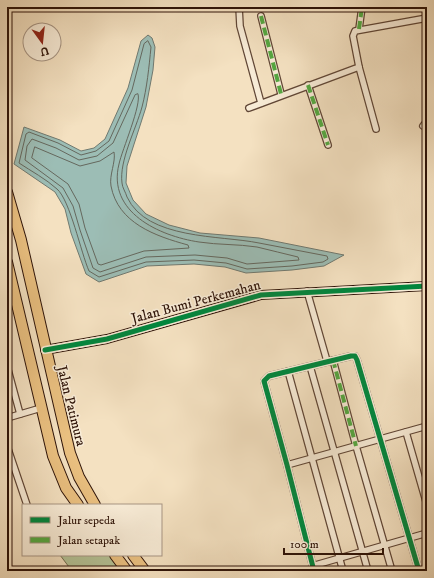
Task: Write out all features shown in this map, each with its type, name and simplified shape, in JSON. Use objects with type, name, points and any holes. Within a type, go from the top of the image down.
[{"type":"highway","name":"Jalan Patimura","points":[[7,192],[21,240],[45,350],[70,453],[80,477],[94,504]]},
{"type":"highway","name":"Jalan Patimura","points":[[7,262],[53,456],[66,488],[77,504]]},
{"type":"highway","points":[[116,556],[127,571]]},
{"type":"highway","points":[[134,556],[145,571]]},
{"type":"street","points":[[239,7],[240,26],[261,103]]},
{"type":"street","points":[[360,29],[362,7]]},
{"type":"street","points":[[261,16],[281,94]]},
{"type":"street","points":[[376,129],[360,67],[353,32],[360,29],[427,18]]},
{"type":"street","points":[[249,108],[281,94],[360,67]]},
{"type":"street","points":[[308,85],[328,146]]},
{"type":"street","name":"Jalan Bumi Perkemahan","points":[[45,350],[107,338],[261,295],[307,291],[427,286]]},
{"type":"street","points":[[307,291],[330,360],[392,571]]},
{"type":"street","points":[[419,571],[410,538],[381,439],[356,358],[351,356],[330,360],[269,376],[264,381],[313,568],[340,558],[363,551],[410,538],[427,533]]},
{"type":"street","points":[[7,366],[20,414]]},
{"type":"street","points":[[310,366],[368,571]]},
{"type":"street","points":[[288,371],[343,571]]},
{"type":"street","points":[[7,418],[41,408]]},
{"type":"street","points":[[287,465],[427,426]]},
{"type":"street","points":[[406,432],[427,505]]},
{"type":"street","points":[[7,446],[27,504]]},
{"type":"green space","points":[[61,556],[113,556],[123,571],[72,571]]},
{"type":"water","points":[[148,35],[152,38],[155,47],[153,70],[146,107],[127,166],[126,183],[133,200],[146,214],[169,225],[200,233],[259,238],[344,255],[324,266],[292,270],[246,273],[225,267],[194,264],[147,266],[99,282],[86,274],[71,233],[65,209],[55,192],[14,164],[24,127],[60,140],[81,151],[94,148],[105,139],[128,88],[141,41]]},
{"type":"marked path","points":[[359,29],[362,7]]},
{"type":"marked path","points":[[261,16],[281,94]]},
{"type":"marked path","points":[[308,85],[328,145]]},
{"type":"marked path","points":[[423,126],[427,121]]},
{"type":"marked path","points":[[333,360],[356,446]]},
{"type":"cycle path","points":[[45,350],[107,339],[261,295],[427,286]]},
{"type":"cycle path","points":[[314,571],[264,381],[269,376],[351,356],[355,356],[357,360],[419,571]]}]
